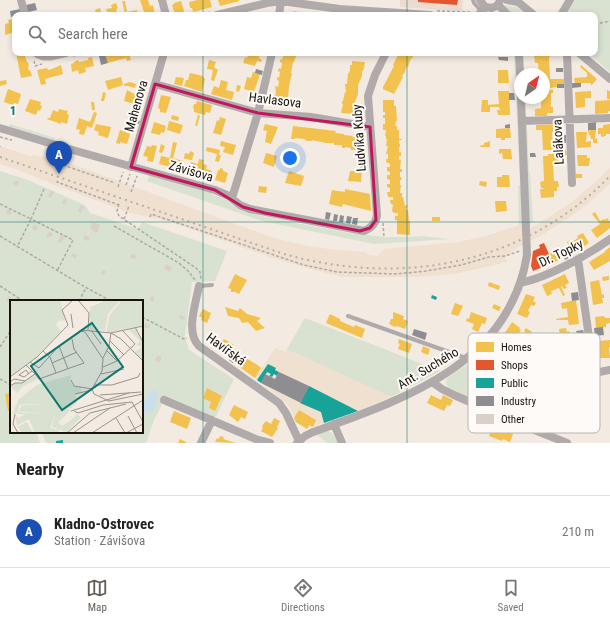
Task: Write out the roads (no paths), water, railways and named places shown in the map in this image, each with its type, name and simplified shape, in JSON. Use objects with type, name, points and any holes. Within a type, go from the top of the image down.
[{"type":"street","points":[[21,0],[24,12]]},
{"type":"street","points":[[162,0],[165,12]]},
{"type":"street","points":[[507,0],[517,1],[530,12]]},
{"type":"street","points":[[563,12],[570,0]]},
{"type":"street","points":[[279,12],[281,1]]},
{"type":"street","points":[[230,12],[281,1],[326,3],[389,12]]},
{"type":"street","points":[[481,9],[492,8],[499,3],[506,12]]},
{"type":"street","points":[[40,56],[51,56]]},
{"type":"street","name":"Mahenova","points":[[129,169],[156,84],[163,56]]},
{"type":"street","points":[[232,198],[258,113],[271,56]]},
{"type":"street","name":"Ludvíka Kuby","points":[[373,225],[376,220],[377,213],[368,93],[385,56]]},
{"type":"street","points":[[519,56],[520,68]]},
{"type":"street","name":"Lalákova","points":[[567,56],[572,183]]},
{"type":"street","points":[[583,56],[610,79]]},
{"type":"street","name":"Havlasova","points":[[156,84],[258,113],[311,117],[370,127]]},
{"type":"street","name":"Ant. Suchého","points":[[492,333],[513,299],[526,264],[527,248],[521,104]]},
{"type":"street","points":[[522,121],[610,118]]},
{"type":"street","name":"Závišova","points":[[0,128],[129,169],[215,190],[232,198],[243,207],[254,210],[364,231],[368,230],[373,225]]},
{"type":"street","name":"Dr. Topky","points":[[520,283],[545,275],[578,259],[610,239]]},
{"type":"street","points":[[578,259],[588,333]]},
{"type":"street","name":"Havířská","points":[[200,283],[191,327],[192,337],[199,346],[279,403],[286,413],[298,442]]},
{"type":"street","name":"Ant. Suchého","points":[[298,442],[304,436],[313,432],[398,400],[432,382],[467,358]]},
{"type":"street","points":[[600,372],[610,370]]},
{"type":"street","points":[[432,382],[442,389],[468,401]]},
{"type":"street","points":[[164,400],[258,440],[270,443]]},
{"type":"street","points":[[202,443],[212,420]]},
{"type":"street","points":[[334,424],[342,443]]},
{"type":"street","points":[[542,433],[567,443]]},
{"type":"lane","points":[[473,0],[474,3],[481,9]]},
{"type":"lane","points":[[200,283],[212,285]]},
{"type":"lane","points":[[348,316],[467,358]]},
{"type":"water","points":[[153,390],[156,390],[158,398],[153,411],[146,414],[143,411],[143,404],[148,394]]},
{"type":"railway","points":[[0,157],[284,254],[328,264],[372,268],[416,267],[459,261],[500,248],[539,230],[576,206],[610,176]]},
{"type":"place","name":"Kladno-Ostrovec","points":[[59,174]]}]
